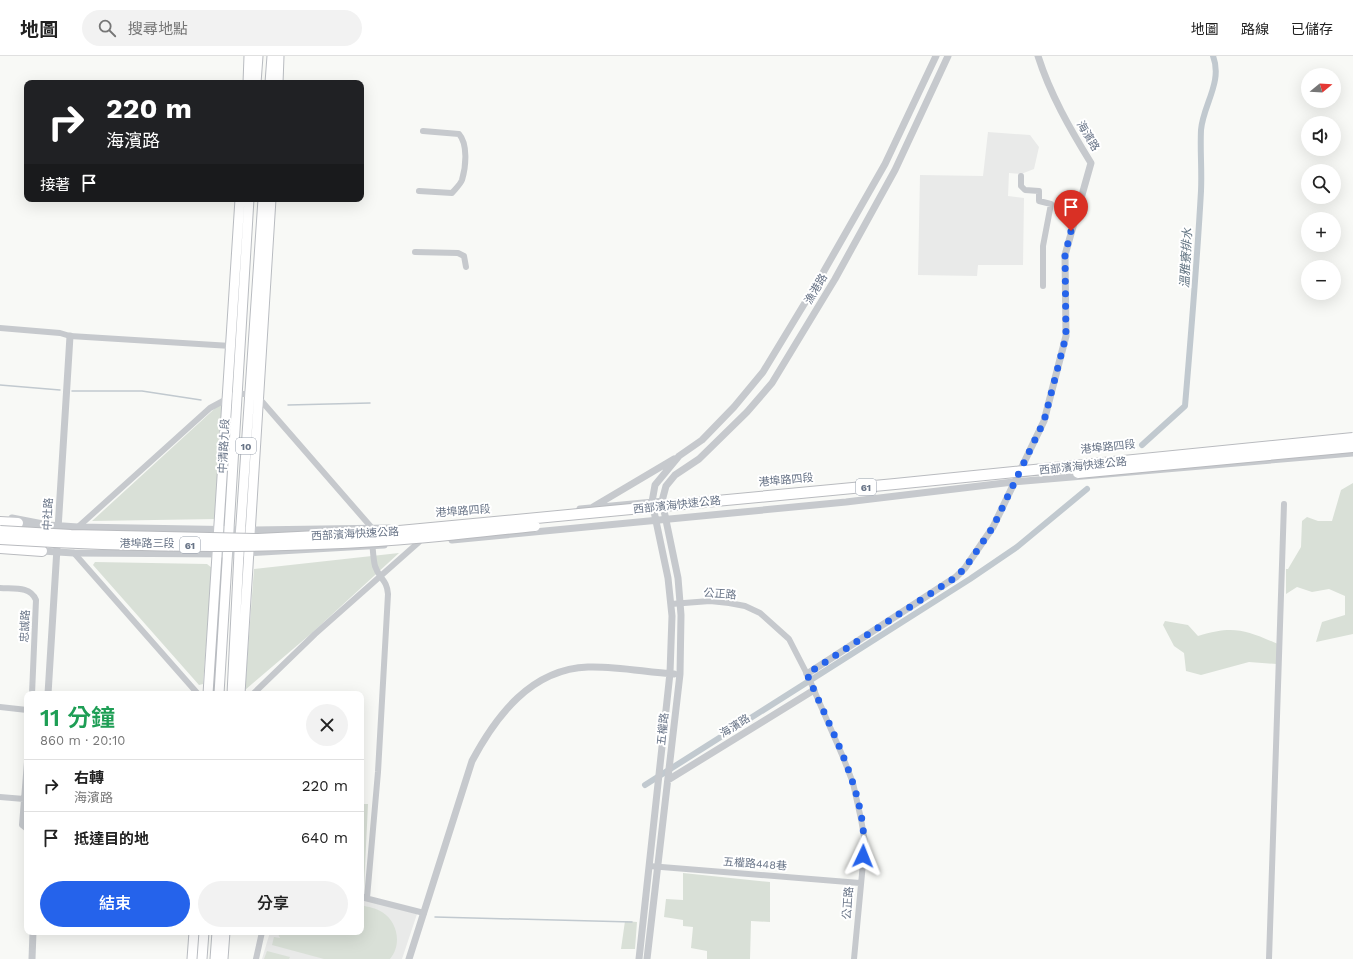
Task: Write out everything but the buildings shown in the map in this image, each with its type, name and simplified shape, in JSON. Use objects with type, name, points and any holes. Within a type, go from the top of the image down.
[{"type":"highway","name":"西部濱海快速公路","points":[[0,531],[70,535],[258,539],[378,533],[895,484],[1353,438]]},
{"type":"highway","name":"西部濱海快速公路","points":[[0,539],[77,544],[255,546],[379,541],[1353,447]]},
{"type":"highway","points":[[0,522],[18,523]]},
{"type":"highway","points":[[0,548],[42,551]]},
{"type":"main road","points":[[248,80],[249,56]]},
{"type":"main road","points":[[256,80],[258,56]]},
{"type":"main road","points":[[270,80],[272,56]]},
{"type":"main road","points":[[278,80],[279,56]]},
{"type":"main road","name":"中清路九段","points":[[224,530],[227,399],[240,202]]},
{"type":"main road","name":"中清路九段","points":[[208,691],[236,394],[249,202]]},
{"type":"main road","name":"中清路九段","points":[[254,395],[263,202]]},
{"type":"main road","name":"中清路九段","points":[[240,691],[245,530],[254,395],[271,202]]},
{"type":"main road","name":"中清路九段","points":[[232,691],[244,553]]},
{"type":"main road","name":"中清路九段","points":[[219,691],[222,554]]},
{"type":"main road","points":[[192,959],[194,935]]},
{"type":"main road","points":[[202,959],[204,935]]},
{"type":"main road","points":[[215,959],[217,935]]},
{"type":"main road","points":[[223,959],[225,935]]},
{"type":"street","points":[[937,56],[947,58]]},
{"type":"street","name":"漁港路","points":[[652,502],[655,485],[679,456],[702,440],[745,395],[762,372],[820,278],[885,164],[937,56]]},
{"type":"street","name":"海濱路","points":[[807,674],[956,577],[965,568],[993,527],[1013,482],[1022,467],[1044,421],[1066,336],[1065,255],[1091,163],[1057,103],[1044,76],[1038,56]]},
{"type":"street","name":"漁港路","points":[[662,502],[666,486],[675,475],[699,459],[747,412],[772,384],[835,279],[895,170],[947,58]]},
{"type":"street","points":[[419,191],[452,193],[462,182],[465,160],[464,140],[459,134],[423,131]]},
{"type":"street","points":[[1021,176],[1021,186],[1025,190],[1039,191],[1039,201],[1051,204],[1043,246],[1043,286]]},
{"type":"street","points":[[415,252],[458,253],[464,256],[466,267]]},
{"type":"street","points":[[0,328],[60,333],[70,336],[231,346]]},
{"type":"street","name":"中社路","points":[[48,691],[70,336]]},
{"type":"street","points":[[78,527],[210,408],[236,394],[254,395],[372,528],[372,546],[375,566],[380,576],[388,584],[388,594],[378,772],[364,898],[424,913]]},
{"type":"street","name":"港埠路四段","points":[[224,530],[372,528],[496,519],[591,508],[808,489],[1353,434]]},
{"type":"street","points":[[244,553],[372,546],[533,533],[666,518],[846,502],[1013,482],[1353,453]]},
{"type":"street","points":[[591,508],[679,456]]},
{"type":"street","name":"五權路","points":[[639,959],[670,673],[672,631],[668,578],[652,502]]},
{"type":"street","name":"五權路","points":[[647,959],[680,674],[682,629],[678,578],[662,502]]},
{"type":"street","points":[[1269,959],[1284,504]]},
{"type":"street","name":"港埠路三段","points":[[0,518],[18,519],[48,525]]},
{"type":"street","name":"港埠路三段","points":[[18,523],[78,527],[224,530]]},
{"type":"street","name":"港埠路三段","points":[[0,526],[18,528],[48,525]]},
{"type":"street","points":[[256,691],[316,634],[419,542]]},
{"type":"street","name":"港埠路三段","points":[[0,544],[57,552]]},
{"type":"street","name":"港埠路三段","points":[[42,551],[72,553],[244,553]]},
{"type":"street","name":"港埠路三段","points":[[0,552],[57,552]]},
{"type":"street","points":[[72,553],[195,691]]},
{"type":"street","name":"忠誠路","points":[[0,588],[28,590],[33,593],[36,600],[32,691]]},
{"type":"street","name":"公正路","points":[[671,604],[710,602],[745,606],[760,613],[789,639],[807,674],[853,783],[865,842],[854,959]]},
{"type":"street","points":[[409,959],[472,761],[486,734],[513,701],[537,683],[550,676],[573,669],[602,668],[680,674]]},
{"type":"street","name":"海濱路","points":[[668,780],[814,690]]},
{"type":"street","points":[[0,706],[24,710]]},
{"type":"street","points":[[0,797],[24,799],[22,825],[24,827]]},
{"type":"street","name":"五權路448巷","points":[[649,866],[860,883]]},
{"type":"street","points":[[32,959],[33,935]]},
{"type":"street","points":[[256,959],[261,935]]},
{"type":"shaded area","points":[[988,132],[1030,135],[1039,147],[1034,169],[1021,174],[1009,173],[1008,196],[1024,198],[1023,265],[978,265],[977,276],[918,275],[920,175],[983,176]]},
{"type":"shaded area","points":[[223,401],[217,519],[92,521]]},
{"type":"shaded area","points":[[1353,483],[1353,634],[1316,642],[1322,622],[1345,615],[1345,596],[1329,589],[1312,592],[1297,587],[1286,594],[1286,569],[1288,569],[1301,547],[1302,521],[1307,517],[1318,521],[1332,521],[1341,490]]},
{"type":"shaded area","points":[[399,553],[313,632],[245,690],[254,569]]},
{"type":"shaded area","points":[[95,562],[207,564],[212,568],[203,684],[199,685],[93,565]]},
{"type":"shaded area","points":[[1165,621],[1188,625],[1198,636],[1230,630],[1248,632],[1257,635],[1278,644],[1277,664],[1249,662],[1201,675],[1186,671],[1184,653],[1174,646],[1163,625]]},
{"type":"shaded area","points":[[364,804],[368,804],[364,888]]},
{"type":"shaded area","points":[[683,873],[770,882],[770,922],[751,921],[750,959],[707,959],[707,951],[691,948],[693,927],[683,926],[683,920],[664,917],[666,899],[683,900]]},
{"type":"shaded area","points":[[364,900],[417,914],[402,959],[262,959],[269,935],[364,935]]},
{"type":"shaded area","points":[[364,906],[380,911],[387,916],[395,928],[397,941],[394,953],[390,959],[324,959],[272,945],[274,937],[280,938],[278,935],[364,935]]},
{"type":"shaded area","points":[[625,921],[637,922],[635,949],[621,949]]},
{"type":"shaded area","points":[[267,951],[290,957],[289,959],[264,959]]},
{"type":"waterway","name":"溫雅寮排水","points":[[1142,445],[1185,406],[1201,191],[1201,130],[1202,121],[1216,75],[1213,56]]},
{"type":"waterway","points":[[0,385],[60,390]]},
{"type":"waterway","points":[[72,391],[142,391],[201,400]]},
{"type":"waterway","points":[[288,405],[370,403]]},
{"type":"waterway","points":[[645,785],[970,579],[1017,547],[1087,489]]},
{"type":"waterway","points":[[435,917],[632,922]]},
{"type":"route","points":[[863,856],[865,842],[853,783],[807,674],[940,589],[956,577],[977,552],[993,527],[1013,482],[1022,467],[1044,421],[1066,336],[1065,255],[1071,231]]}]
